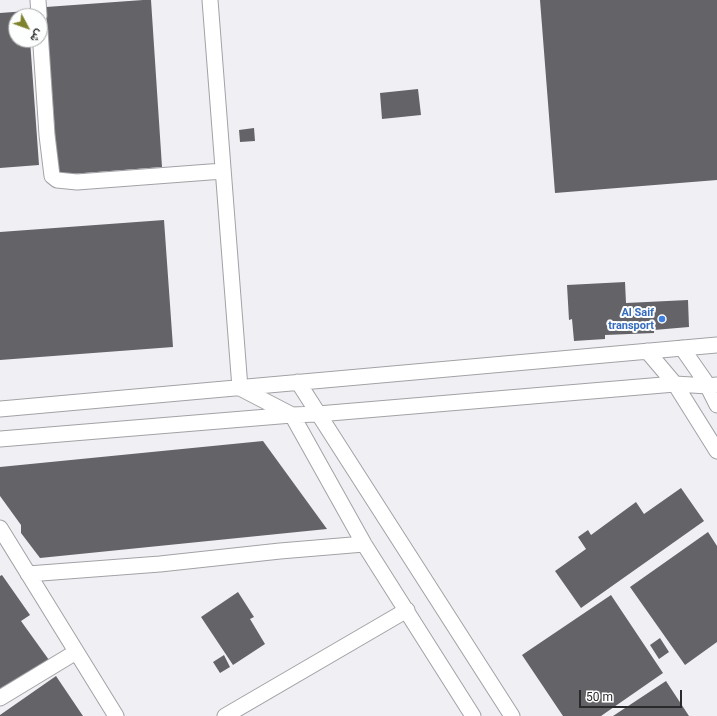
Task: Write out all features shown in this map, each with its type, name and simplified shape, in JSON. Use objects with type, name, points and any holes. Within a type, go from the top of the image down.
[{"type":"street","points":[[210,0],[240,388]]},
{"type":"street","points":[[41,48],[47,135],[52,176],[58,180],[77,182],[223,171]]},
{"type":"street","points":[[0,409],[717,345]]},
{"type":"street","points":[[682,348],[712,386],[717,405]]},
{"type":"street","points":[[647,351],[675,384],[717,451]]},
{"type":"street","points":[[298,382],[512,716]]},
{"type":"street","points":[[0,439],[675,384],[712,386]]},
{"type":"street","points":[[240,388],[292,415],[364,544],[473,716]]},
{"type":"street","points":[[0,528],[116,716]]},
{"type":"street","points":[[28,574],[160,564],[280,550],[364,544]]},
{"type":"street","points":[[225,716],[407,610]]},
{"type":"street","points":[[0,698],[76,652]]},
{"type":"building","points":[[151,0],[162,167],[58,175],[48,35],[48,8],[46,7]]},
{"type":"building","points":[[540,0],[717,0],[717,180],[555,193]]},
{"type":"building","points":[[8,12],[8,48],[31,48],[39,165],[0,168],[0,13]]},
{"type":"building","points":[[418,89],[421,115],[382,119],[380,93]]},
{"type":"building","points":[[254,128],[255,141],[240,142],[239,130]]},
{"type":"building","points":[[164,220],[173,347],[0,360],[0,232]]},
{"type":"building","points":[[625,282],[626,303],[688,300],[689,327],[654,330],[654,333],[605,335],[605,339],[574,341],[572,319],[569,320],[567,285]]},
{"type":"building","points":[[263,441],[327,529],[40,558],[21,533],[21,525],[0,496],[0,467]]},
{"type":"building","points":[[681,488],[704,521],[581,608],[555,571],[586,549],[578,537],[588,530],[591,535],[636,502],[644,514]]},
{"type":"building","points":[[708,532],[717,546],[717,642],[685,665],[630,587]]},
{"type":"building","points":[[2,575],[30,615],[21,621],[49,660],[0,695],[0,576]]},
{"type":"building","points":[[238,592],[254,617],[250,619],[265,644],[233,665],[201,617]]},
{"type":"building","points":[[611,595],[663,673],[601,716],[563,716],[522,655]]},
{"type":"building","points":[[660,638],[669,652],[659,659],[650,645]]},
{"type":"building","points":[[224,655],[230,667],[220,673],[213,662]]},
{"type":"building","points":[[56,676],[83,716],[0,716],[0,715]]},
{"type":"building","points":[[666,681],[689,716],[613,716]]},
{"type":"place","name":"Al Saif transport","points":[[662,319]]}]
